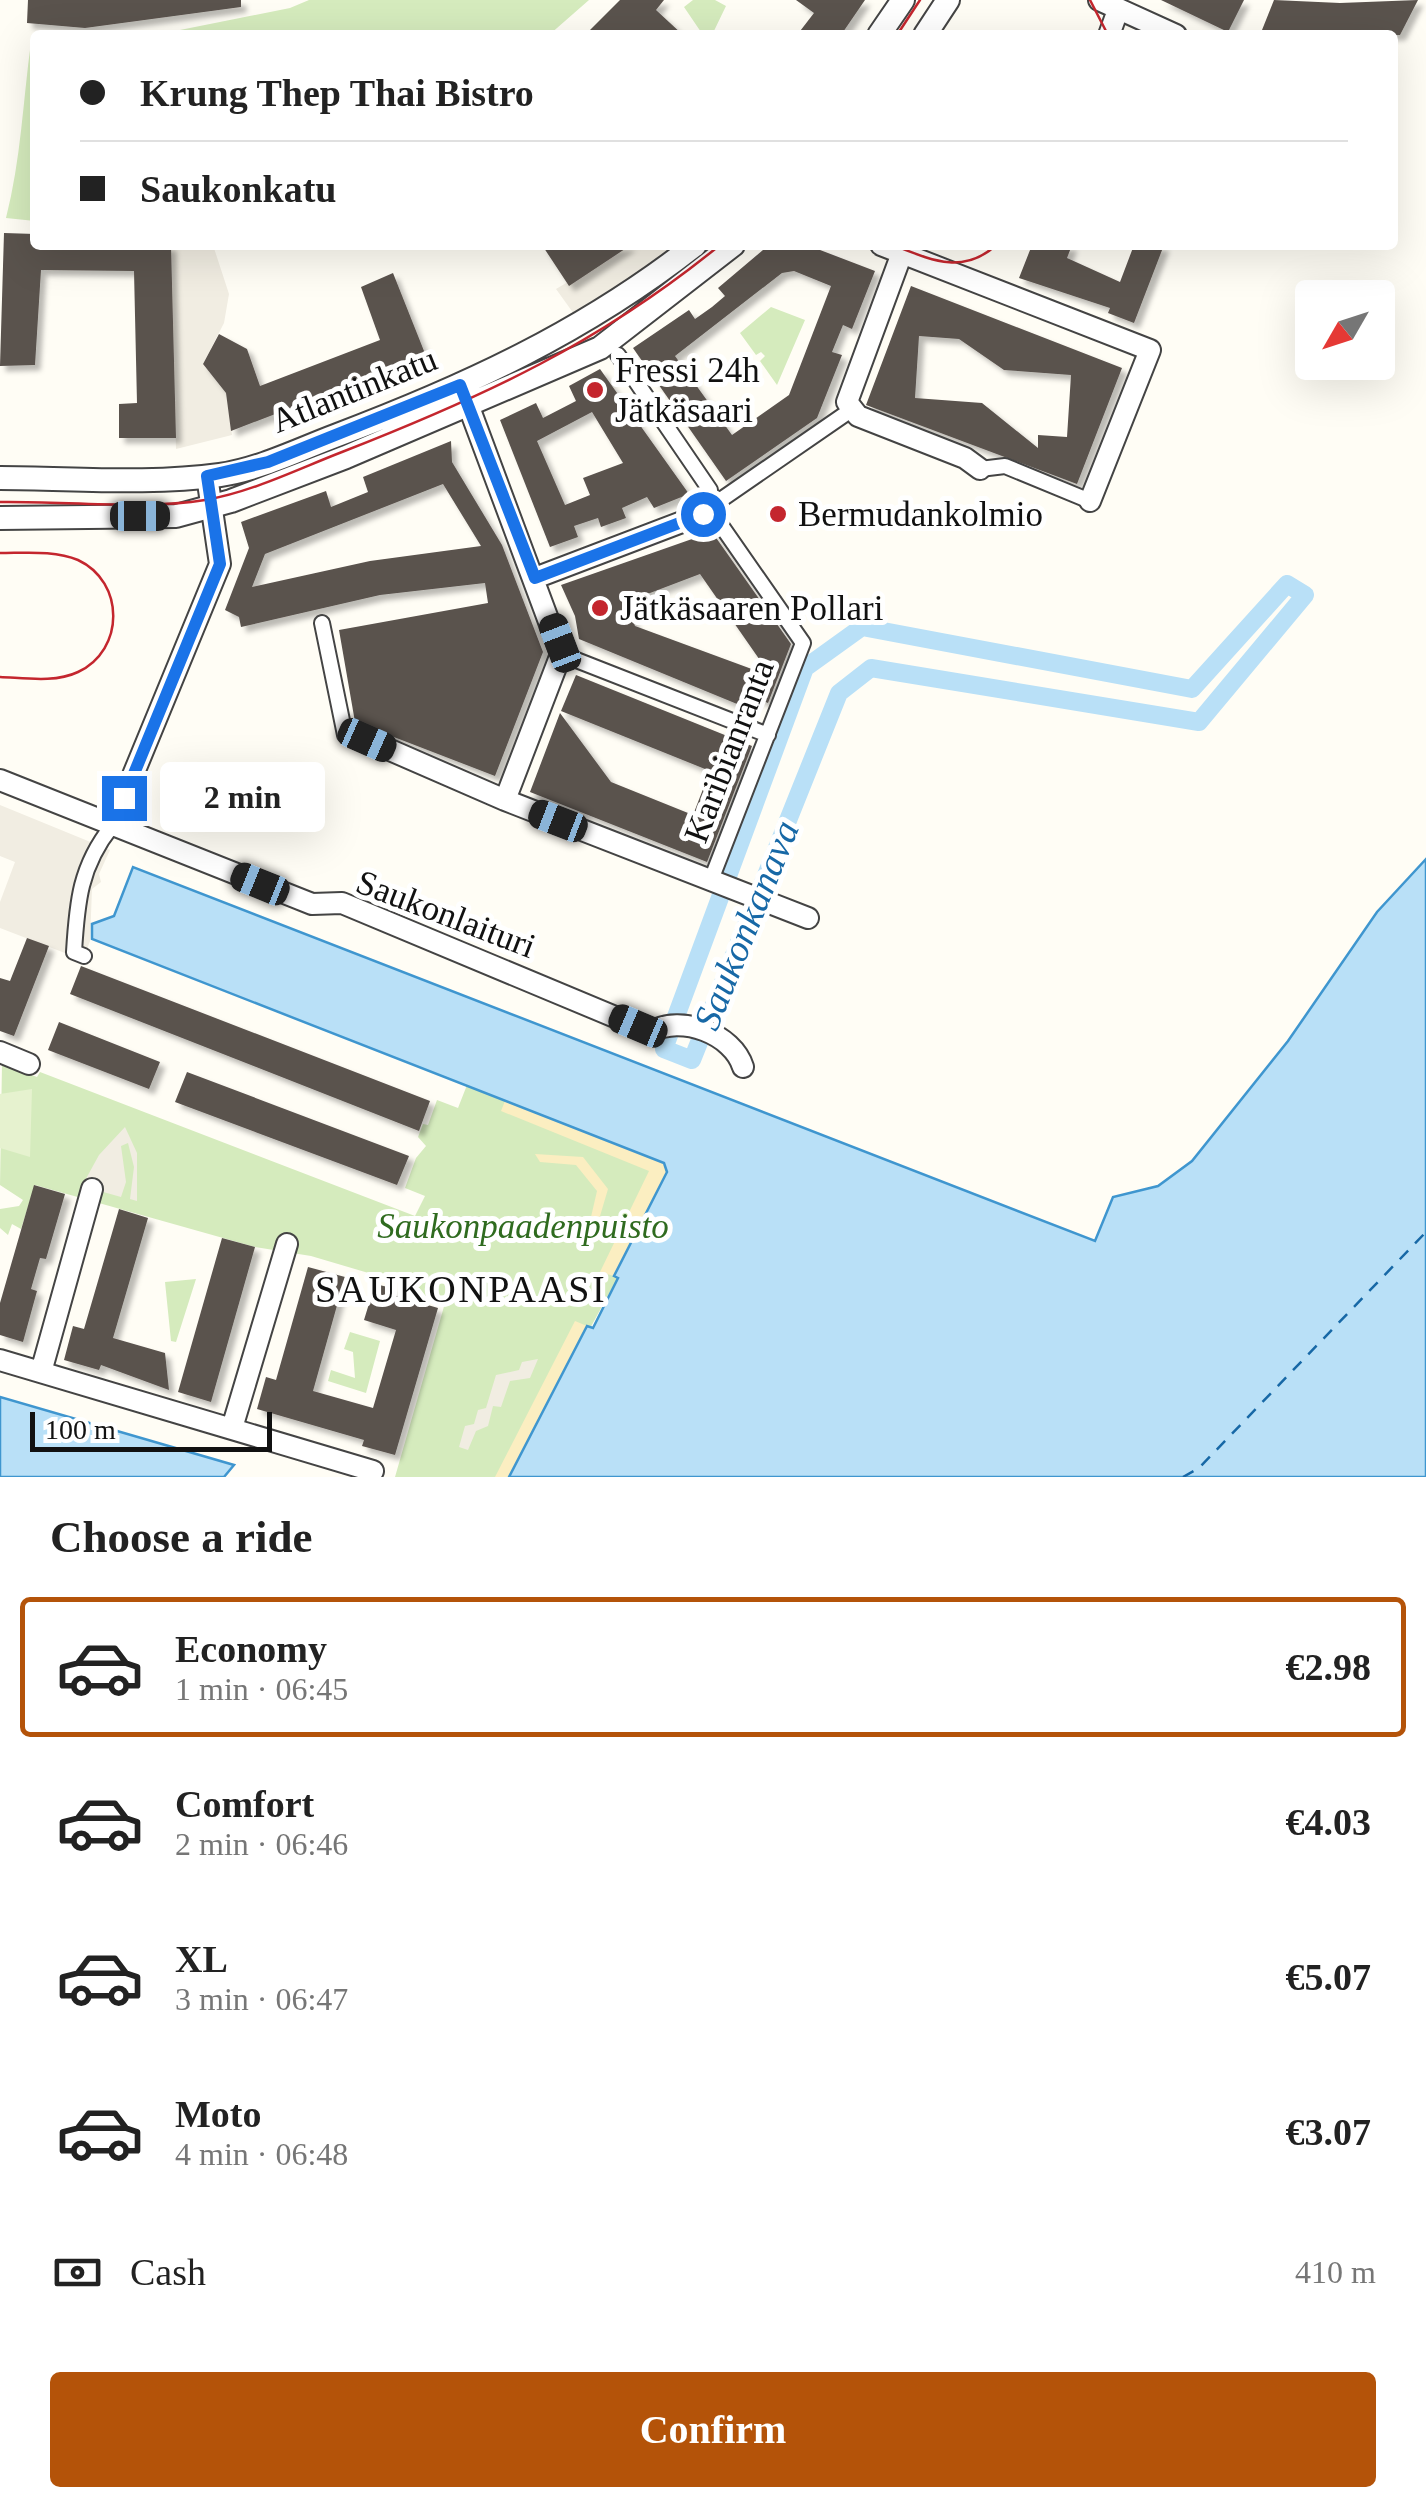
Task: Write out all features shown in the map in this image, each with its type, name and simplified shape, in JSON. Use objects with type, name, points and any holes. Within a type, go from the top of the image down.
[{"type":"street","points":[[882,30],[903,0]]},
{"type":"street","points":[[928,30],[948,0]]},
{"type":"street","points":[[1109,5],[1165,30]]},
{"type":"street","name":"Atlantinkatu","points":[[0,518],[176,516],[212,508],[464,395],[547,345],[591,312],[629,296],[689,250]]},
{"type":"street","name":"Atlantinkatu","points":[[0,478],[207,476],[268,462],[610,342],[727,250]]},
{"type":"street","points":[[851,410],[965,458],[980,469],[1005,466],[1090,500],[1150,350],[894,250]]},
{"type":"street","points":[[851,410],[847,393],[902,253]]},
{"type":"street","points":[[618,355],[710,490],[706,511]]},
{"type":"street","points":[[464,395],[562,654],[505,800]]},
{"type":"street","points":[[535,578],[706,511],[851,410]]},
{"type":"street","points":[[76,957],[78,885],[92,852],[112,826],[220,564],[207,476]]},
{"type":"street","name":"Karibianranta","points":[[706,511],[803,643],[713,880]]},
{"type":"street","points":[[322,623],[345,735],[367,740],[505,800],[808,918]]},
{"type":"street","points":[[562,654],[768,734]]},
{"type":"street","name":"Saukonlaituri","points":[[0,780],[312,904],[342,903],[652,1032],[671,1024],[716,1037],[728,1042],[743,1067]]},
{"type":"street","points":[[0,1052],[30,1064]]},
{"type":"street","points":[[41,1372],[92,1189]]},
{"type":"street","points":[[232,1428],[287,1244]]},
{"type":"street","points":[[0,1360],[373,1471]]},
{"type":"green space","points":[[309,0],[589,0],[555,30],[180,30],[290,8]]},
{"type":"green space","points":[[693,0],[715,0],[726,6],[714,30],[700,30],[684,7]]},
{"type":"green space","points":[[30,50],[30,220],[6,218]]},
{"type":"green space","points":[[771,307],[805,320],[777,385],[760,361],[765,356],[761,352],[756,355],[740,333]]},
{"type":"green space","name":"Saukonpaadenpuisto","points":[[2,1064],[37,1077],[40,1072],[415,1216],[425,1196],[405,1188],[416,1158],[426,1146],[418,1137],[423,1124],[428,1125],[437,1100],[458,1108],[467,1085],[664,1163],[614,1275],[618,1277],[509,1477],[395,1477],[445,1303],[407,1292],[409,1285],[311,1256],[255,1247],[35,1185],[21,1229],[12,1224],[8,1235],[0,1228],[0,1209],[19,1206],[23,1200],[0,1185]]},
{"type":"green space","points":[[32,1089],[30,1157],[0,1148],[0,1094]]},
{"type":"green space","points":[[196,1279],[176,1342],[171,1341],[165,1282]]},
{"type":"green space","points":[[350,1332],[380,1341],[366,1393],[328,1381],[331,1370],[355,1378],[353,1352],[344,1349]]},
{"type":"sand","points":[[505,1101],[664,1163],[667,1172],[614,1276],[600,1272],[649,1171],[501,1111]]},
{"type":"sand","points":[[535,1154],[583,1157],[608,1189],[595,1233],[588,1230],[597,1191],[576,1165],[540,1162]]},
{"type":"sand","points":[[575,1321],[587,1326],[509,1477],[495,1477]]},
{"type":"shaded area","points":[[171,250],[215,250],[229,294],[224,323],[203,364],[226,393],[232,435],[176,449]]},
{"type":"shaded area","points":[[622,250],[673,250],[574,314],[556,289]]},
{"type":"shaded area","points":[[0,805],[110,850],[99,874],[101,882],[92,889],[90,941],[83,960],[0,928],[0,902],[15,862],[0,856]]},
{"type":"shaded area","points":[[125,1127],[137,1153],[137,1201],[130,1199],[134,1167],[128,1143],[121,1146],[126,1182],[121,1197],[82,1186],[99,1155]]},
{"type":"shaded area","points":[[538,1359],[530,1378],[510,1381],[501,1407],[493,1406],[488,1426],[476,1431],[468,1450],[459,1447],[465,1426],[474,1424],[478,1410],[486,1408],[496,1375],[519,1370],[522,1362]]},
{"type":"water","points":[[1426,859],[1426,1477],[509,1477],[587,1326],[593,1328],[618,1278],[614,1276],[667,1172],[664,1163],[92,939],[92,924],[114,916],[133,867],[1095,1241],[1113,1197],[1158,1186],[1192,1161],[1288,1041],[1377,912]]},
{"type":"water","points":[[0,1397],[234,1465],[224,1477],[0,1477]]},
{"type":"building","points":[[28,0],[241,0],[241,7],[85,28],[27,23]]},
{"type":"building","points":[[620,0],[664,0],[656,10],[678,30],[590,30]]},
{"type":"building","points":[[796,0],[865,0],[844,30],[801,30],[814,13]]},
{"type":"building","points":[[1161,0],[1244,0],[1229,30]]},
{"type":"building","points":[[1274,0],[1418,0],[1400,35],[1398,30],[1262,30]]},
{"type":"building","points":[[4,233],[30,234],[30,250],[171,250],[176,438],[119,438],[119,404],[137,403],[134,271],[41,270],[35,365],[0,366]]},
{"type":"building","points":[[545,250],[623,250],[569,286]]},
{"type":"building","points":[[763,250],[820,250],[875,271],[852,329],[843,325],[832,352],[842,355],[817,418],[726,481],[633,348],[689,310],[695,319],[725,296],[718,288]],"holes":[[[794,271],[831,286],[789,395],[732,435],[675,356],[782,273]]]},
{"type":"building","points":[[1030,250],[1070,250],[1067,258],[1120,282],[1132,250],[1162,250],[1134,323],[1108,313],[1110,308],[1019,278]]},
{"type":"building","points":[[393,273],[426,356],[231,431],[226,393],[203,364],[219,334],[247,349],[260,386],[380,340],[361,287]]},
{"type":"building","points":[[911,286],[1122,368],[1077,484],[866,405]],"holes":[[[919,336],[959,339],[1004,370],[1071,375],[1067,437],[1038,435],[1038,448],[982,403],[915,398]]]},
{"type":"building","points":[[600,369],[689,494],[654,508],[647,497],[622,508],[626,518],[601,527],[598,518],[574,526],[578,537],[550,547],[500,420],[536,403],[543,418],[576,401],[569,386]],"holes":[[[592,412],[623,463],[583,478],[590,495],[565,505],[537,441]]]},
{"type":"building","points":[[451,441],[452,462],[502,545],[543,652],[495,776],[355,722],[339,630],[488,603],[485,583],[380,595],[241,627],[239,617],[225,610],[249,548],[241,522],[326,491],[331,507],[368,492],[363,477]],"holes":[[[443,484],[481,546],[370,561],[252,587],[265,554]]]},
{"type":"building","points":[[712,532],[791,644],[768,703],[756,698],[753,704],[745,701],[742,706],[579,639],[575,616],[561,585]],"holes":[[[700,574],[771,676],[635,626],[624,597],[650,593]]]},
{"type":"building","points":[[576,675],[752,746],[707,862],[530,792],[560,713],[611,782],[693,815],[710,771],[561,711]]},
{"type":"building","points":[[27,938],[49,946],[14,1036],[0,1031],[0,978],[10,981]]},
{"type":"building","points":[[81,966],[430,1101],[419,1131],[70,994]]},
{"type":"building","points":[[59,1022],[160,1062],[149,1089],[48,1050]]},
{"type":"building","points":[[187,1072],[409,1156],[397,1185],[175,1102]]},
{"type":"building","points":[[34,1185],[65,1194],[46,1259],[40,1258],[31,1289],[37,1291],[23,1342],[0,1335],[0,1303]]},
{"type":"building","points":[[119,1209],[148,1218],[113,1338],[165,1353],[169,1390],[101,1365],[99,1370],[64,1360],[73,1326],[84,1329]]},
{"type":"building","points":[[222,1238],[255,1247],[211,1402],[178,1392]]},
{"type":"building","points":[[308,1267],[345,1277],[313,1391],[373,1408],[396,1330],[364,1320],[375,1284],[392,1288],[390,1294],[438,1308],[395,1455],[362,1446],[364,1440],[257,1409],[266,1377],[276,1380]]},
{"type":"waterway","name":"Saukonkanava","points":[[1287,584],[1305,595],[1199,722],[871,668],[839,693],[692,1060],[664,1049],[805,668],[862,627],[1192,689],[1287,584]]},
{"type":"ferry route","points":[[1183,1477],[1199,1468],[1426,1232]]},
{"type":"tram line","points":[[900,30],[920,0]]},
{"type":"tram line","points":[[1090,0],[1105,30]]},
{"type":"tram line","points":[[0,502],[182,503],[257,486],[445,410],[540,364],[630,311],[714,250]]},
{"type":"tram line","points":[[907,250],[946,262],[971,260],[989,250]]},
{"type":"tram line","points":[[0,553],[50,553],[78,560],[104,584],[113,616],[104,648],[78,672],[50,679],[0,677]]},
{"type":"place","name":"Fressi 24h Jätkäsaari","points":[[595,390]]},
{"type":"place","name":"Bermudankolmio","points":[[778,514]]},
{"type":"place","name":"Jätkäsaaren Pollari","points":[[600,608]]},
{"type":"district","name":"SAUKONPAASI","points":[[461,1289]]},
{"type":"route","points":[[124,798],[220,564],[207,476],[268,462],[460,385],[535,578],[703,514]]}]
